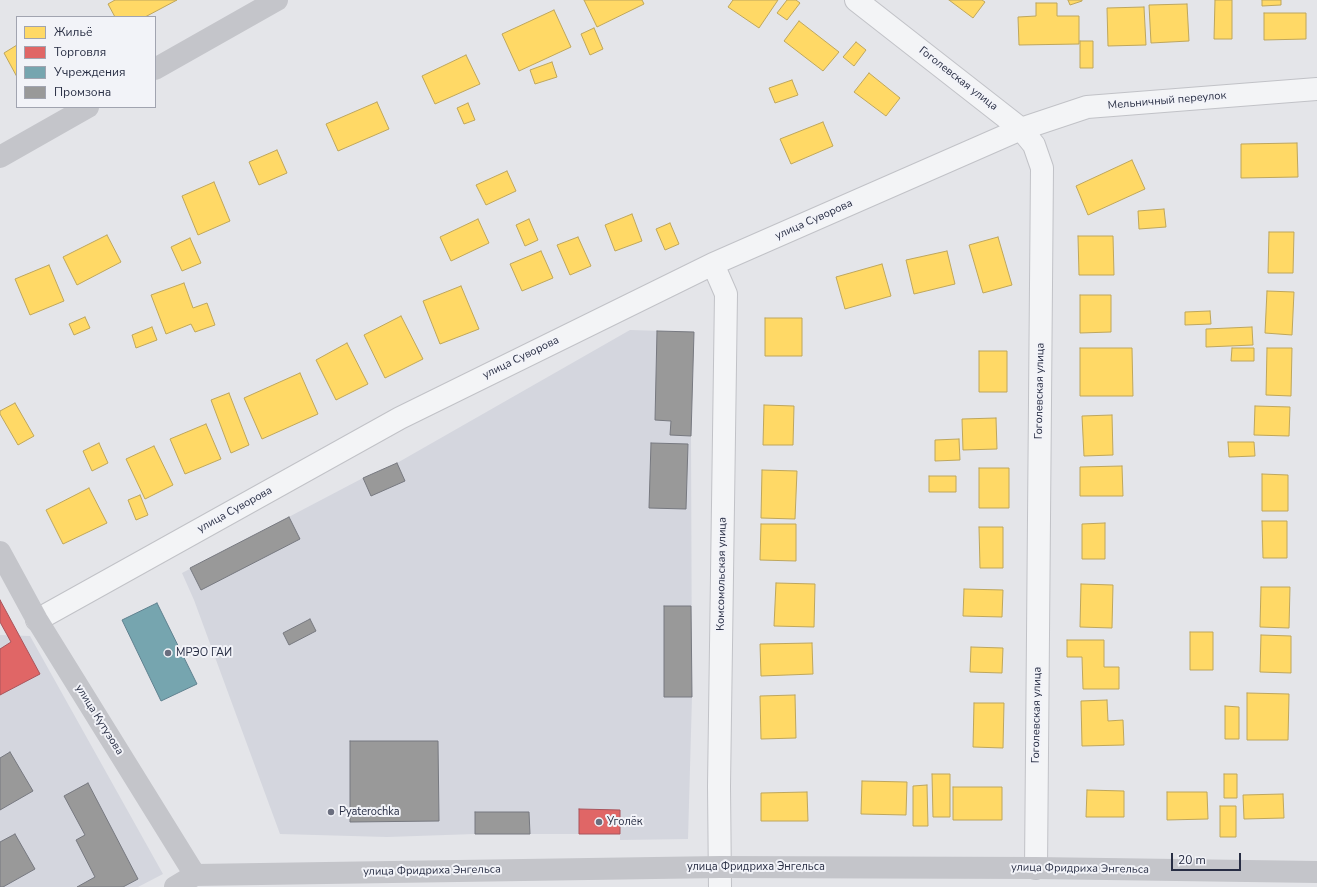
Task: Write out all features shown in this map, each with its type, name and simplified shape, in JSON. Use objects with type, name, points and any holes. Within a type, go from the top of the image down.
[{"type":"main road","points":[[156,68],[277,0]]},
{"type":"main road","points":[[0,157],[86,108]]},
{"type":"main road","name":"улица Кутузова","points":[[0,552],[37,620],[198,881]]},
{"type":"main road","name":"улица Фридриха Энгельса","points":[[198,881],[720,877],[1036,868],[1317,872]]},
{"type":"main road","points":[[175,887],[198,881]]},
{"type":"street","name":"Гоголевская улица","points":[[856,0],[1021,129],[1034,145],[1042,168],[1036,868]]},
{"type":"street","name":"Мельничный переулок","points":[[1021,129],[1087,107],[1317,89]]},
{"type":"street","name":"улица Суворова","points":[[37,620],[400,418],[713,264],[1021,129]]},
{"type":"street","name":"Комсомольская улица","points":[[713,264],[726,294],[719,786],[720,877]]},
{"type":"shaded area","points":[[630,330],[694,332],[691,436],[692,697],[688,839],[620,840],[620,834],[475,834],[387,837],[280,834],[194,600],[182,573],[363,478],[397,463]]},
{"type":"shaded area","points":[[0,635],[30,636],[163,874],[138,887],[0,887]]},
{"type":"building: Жильё","points":[[115,0],[177,0],[147,16],[114,16],[108,4]]},
{"type":"building: Жильё","points":[[584,0],[642,0],[644,4],[597,27]]},
{"type":"building: Жильё","points":[[733,0],[778,0],[759,28],[728,7]]},
{"type":"building: Жильё","points":[[787,0],[796,0],[800,3],[787,20],[777,13]]},
{"type":"building: Жильё","points":[[949,0],[982,0],[985,2],[973,18]]},
{"type":"building: Жильё","points":[[1068,0],[1082,0],[1082,1],[1070,5]]},
{"type":"building: Жильё","points":[[1215,0],[1232,0],[1232,39],[1214,39]]},
{"type":"building: Жильё","points":[[1262,0],[1281,0],[1281,5],[1262,6]]},
{"type":"building: Жильё","points":[[1036,3],[1057,3],[1057,16],[1079,16],[1079,44],[1019,45],[1018,17],[1036,16]]},
{"type":"building: Жильё","points":[[1187,4],[1189,41],[1151,43],[1149,5]]},
{"type":"building: Жильё","points":[[1144,7],[1146,45],[1108,46],[1107,8]]},
{"type":"building: Жильё","points":[[554,10],[571,47],[519,71],[502,34]]},
{"type":"building: Жильё","points":[[1264,13],[1306,13],[1306,39],[1264,40]]},
{"type":"building: Жильё","points":[[799,21],[839,52],[823,71],[784,41]]},
{"type":"building: Жильё","points":[[594,28],[603,49],[590,55],[581,34]]},
{"type":"building: Жильё","points":[[1080,41],[1093,41],[1093,68],[1080,68]]},
{"type":"building: Жильё","points":[[856,42],[866,50],[854,66],[843,57]]},
{"type":"building: Жильё","points":[[16,46],[16,75],[4,53]]},
{"type":"building: Жильё","points":[[466,55],[480,84],[435,104],[422,76]]},
{"type":"building: Жильё","points":[[552,62],[557,77],[535,84],[530,70]]},
{"type":"building: Жильё","points":[[869,73],[900,98],[886,116],[854,92]]},
{"type":"building: Жильё","points":[[792,80],[798,95],[775,103],[769,88]]},
{"type":"building: Жильё","points":[[377,102],[389,129],[338,151],[326,124]]},
{"type":"building: Жильё","points":[[468,103],[475,120],[464,124],[457,108]]},
{"type":"building: Жильё","points":[[823,122],[833,146],[791,164],[780,139]]},
{"type":"building: Жильё","points":[[1297,143],[1298,177],[1241,178],[1241,144]]},
{"type":"building: Жильё","points":[[277,150],[287,173],[259,185],[249,162]]},
{"type":"building: Жильё","points":[[1132,160],[1145,189],[1088,215],[1076,186]]},
{"type":"building: Жильё","points":[[507,171],[516,191],[486,205],[476,185]]},
{"type":"building: Жильё","points":[[214,182],[230,221],[198,235],[182,196]]},
{"type":"building: Жильё","points":[[1164,209],[1166,227],[1139,229],[1138,211]]},
{"type":"building: Жильё","points":[[632,214],[642,241],[615,251],[605,225]]},
{"type":"building: Жильё","points":[[478,219],[489,243],[451,261],[440,237]]},
{"type":"building: Жильё","points":[[529,219],[538,240],[525,246],[516,225]]},
{"type":"building: Жильё","points":[[670,223],[679,244],[665,250],[656,229]]},
{"type":"building: Жильё","points":[[1269,232],[1294,232],[1293,273],[1268,273]]},
{"type":"building: Жильё","points":[[107,235],[121,262],[77,285],[63,257]]},
{"type":"building: Жильё","points":[[1078,236],[1113,236],[1114,275],[1079,275]]},
{"type":"building: Жильё","points":[[578,237],[591,266],[570,275],[557,245]]},
{"type":"building: Жильё","points":[[998,237],[1012,285],[983,293],[969,245]]},
{"type":"building: Жильё","points":[[190,238],[201,263],[182,271],[171,247]]},
{"type":"building: Жильё","points":[[541,251],[553,278],[522,291],[510,264]]},
{"type":"building: Жильё","points":[[947,251],[955,284],[914,294],[906,260]]},
{"type":"building: Жильё","points":[[882,264],[891,296],[845,309],[836,277]]},
{"type":"building: Жильё","points":[[49,265],[64,301],[30,315],[15,279]]},
{"type":"building: Жильё","points":[[184,283],[193,308],[207,303],[215,325],[195,332],[191,324],[166,334],[151,295]]},
{"type":"building: Жильё","points":[[461,286],[479,329],[440,344],[423,301]]},
{"type":"building: Жильё","points":[[1267,291],[1294,292],[1292,335],[1265,333]]},
{"type":"building: Жильё","points":[[1080,295],[1111,295],[1111,332],[1080,333]]},
{"type":"building: Жильё","points":[[1210,311],[1211,324],[1185,325],[1185,312]]},
{"type":"building: Жильё","points":[[401,316],[423,359],[385,378],[364,335]]},
{"type":"building: Жильё","points":[[85,317],[90,328],[74,335],[69,324]]},
{"type":"building: Жильё","points":[[765,318],[802,318],[802,356],[765,356]]},
{"type":"building: Жильё","points":[[152,327],[157,340],[136,348],[132,335]]},
{"type":"building: Жильё","points":[[1252,327],[1253,345],[1206,347],[1206,329]]},
{"type":"building: Жильё","points":[[347,343],[368,384],[336,400],[316,360]]},
{"type":"building: Жильё","points":[[1080,348],[1132,348],[1133,396],[1080,396]]},
{"type":"building: Жильё","points":[[1232,348],[1254,348],[1254,361],[1231,361]]},
{"type":"building: Жильё","points":[[1267,348],[1292,348],[1291,396],[1266,395]]},
{"type":"building: Жильё","points":[[979,351],[1007,351],[1007,392],[979,392]]},
{"type":"building: Жильё","points":[[300,373],[318,414],[262,439],[244,398]]},
{"type":"building: Жильё","points":[[229,393],[249,445],[231,453],[211,400]]},
{"type":"building: Жильё","points":[[15,403],[34,436],[18,445],[0,414],[0,411]]},
{"type":"building: Жильё","points":[[764,405],[794,406],[793,445],[763,445]]},
{"type":"building: Жильё","points":[[1255,406],[1290,407],[1289,436],[1254,435]]},
{"type":"building: Жильё","points":[[1112,415],[1113,455],[1084,456],[1082,416]]},
{"type":"building: Жильё","points":[[996,418],[997,449],[963,450],[962,419]]},
{"type":"building: Жильё","points":[[206,424],[221,459],[185,474],[170,439]]},
{"type":"building: Жильё","points":[[959,439],[960,460],[935,461],[935,440]]},
{"type":"building: Жильё","points":[[1228,442],[1254,442],[1255,456],[1229,457]]},
{"type":"building: Жильё","points":[[99,443],[108,463],[92,471],[83,451]]},
{"type":"building: Жильё","points":[[154,446],[173,485],[145,499],[126,459]]},
{"type":"building: Жильё","points":[[1122,466],[1123,496],[1080,496],[1080,467]]},
{"type":"building: Жильё","points":[[979,468],[1009,468],[1009,508],[979,508]]},
{"type":"building: Жильё","points":[[762,470],[797,471],[795,519],[761,518]]},
{"type":"building: Жильё","points":[[1262,474],[1288,475],[1288,511],[1262,511]]},
{"type":"building: Жильё","points":[[929,476],[956,476],[956,492],[929,492]]},
{"type":"building: Жильё","points":[[89,488],[107,523],[63,544],[46,510]]},
{"type":"building: Жильё","points":[[140,495],[148,515],[136,520],[128,500]]},
{"type":"building: Жильё","points":[[1262,521],[1287,521],[1287,558],[1263,558]]},
{"type":"building: Жильё","points":[[1105,523],[1105,559],[1082,559],[1082,524]]},
{"type":"building: Жильё","points":[[761,524],[796,524],[796,561],[760,560]]},
{"type":"building: Жильё","points":[[979,527],[1003,527],[1003,568],[980,568]]},
{"type":"building: Жильё","points":[[776,583],[815,584],[814,627],[774,626]]},
{"type":"building: Жильё","points":[[1081,584],[1113,585],[1112,628],[1080,627]]},
{"type":"building: Жильё","points":[[1261,587],[1290,587],[1289,628],[1260,627]]},
{"type":"building: Жильё","points":[[964,589],[1003,590],[1002,617],[963,616]]},
{"type":"building: Жильё","points":[[1190,632],[1213,632],[1213,670],[1190,670]]},
{"type":"building: Жильё","points":[[1261,635],[1291,636],[1291,673],[1260,672]]},
{"type":"building: Жильё","points":[[1067,640],[1104,640],[1104,667],[1119,667],[1119,689],[1083,689],[1082,657],[1067,657]]},
{"type":"building: Жильё","points":[[812,643],[813,674],[761,676],[760,644]]},
{"type":"building: Жильё","points":[[971,647],[1003,648],[1002,673],[970,672]]},
{"type":"building: Жильё","points":[[1247,693],[1289,694],[1288,740],[1247,740]]},
{"type":"building: Жильё","points":[[795,695],[796,738],[761,739],[760,696]]},
{"type":"building: Жильё","points":[[1107,700],[1108,721],[1123,720],[1124,745],[1082,746],[1081,701]]},
{"type":"building: Жильё","points":[[974,703],[1004,703],[1003,748],[973,747]]},
{"type":"building: Жильё","points":[[1225,706],[1239,707],[1239,739],[1225,739]]},
{"type":"building: Жильё","points":[[932,774],[950,774],[950,817],[933,817]]},
{"type":"building: Жильё","points":[[1224,774],[1237,774],[1237,798],[1224,798]]},
{"type":"building: Жильё","points":[[862,781],[907,782],[906,815],[861,814]]},
{"type":"building: Жильё","points":[[927,785],[928,826],[913,826],[913,786]]},
{"type":"building: Жильё","points":[[953,787],[1002,787],[1002,820],[953,820]]},
{"type":"building: Жильё","points":[[1087,790],[1124,791],[1124,817],[1086,817]]},
{"type":"building: Жильё","points":[[807,792],[808,821],[761,821],[761,793]]},
{"type":"building: Жильё","points":[[1167,792],[1207,792],[1208,819],[1167,820]]},
{"type":"building: Жильё","points":[[1283,794],[1284,818],[1244,819],[1243,795]]},
{"type":"building: Жильё","points":[[1220,806],[1236,806],[1236,837],[1220,837]]},
{"type":"building: Торговля","points":[[0,600],[40,674],[0,695],[0,649],[11,642],[0,622]]},
{"type":"building: Торговля","name":"Уголёк","points":[[579,809],[620,810],[620,834],[579,834]]},
{"type":"building: Учреждения","points":[[157,603],[197,684],[161,701],[122,620]]},
{"type":"building: Промзона","points":[[657,331],[694,332],[691,436],[670,435],[671,421],[655,420]]},
{"type":"building: Промзона","points":[[651,443],[688,444],[686,509],[649,508]]},
{"type":"building: Промзона","points":[[397,463],[405,481],[371,496],[363,478]]},
{"type":"building: Промзона","points":[[289,517],[300,539],[201,590],[190,568]]},
{"type":"building: Промзона","points":[[664,606],[691,606],[692,697],[664,697]]},
{"type":"building: Промзона","points":[[310,619],[316,631],[289,645],[283,633]]},
{"type":"building: Промзона","points":[[350,741],[438,741],[439,821],[350,822]]},
{"type":"building: Промзона","points":[[10,752],[33,791],[0,810],[0,758]]},
{"type":"building: Промзона","points":[[88,783],[138,879],[123,887],[77,887],[95,877],[76,840],[85,835],[64,796]]},
{"type":"building: Промзона","points":[[475,812],[529,812],[530,834],[475,834]]},
{"type":"building: Промзона","points":[[15,834],[35,869],[3,887],[0,887],[0,842]]},
{"type":"place","name":"МРЭО ГАИ","points":[[168,653]]},
{"type":"place","name":"Pyaterochka","points":[[331,812]]},
{"type":"place","name":"Уголёк","points":[[599,822]]}]
